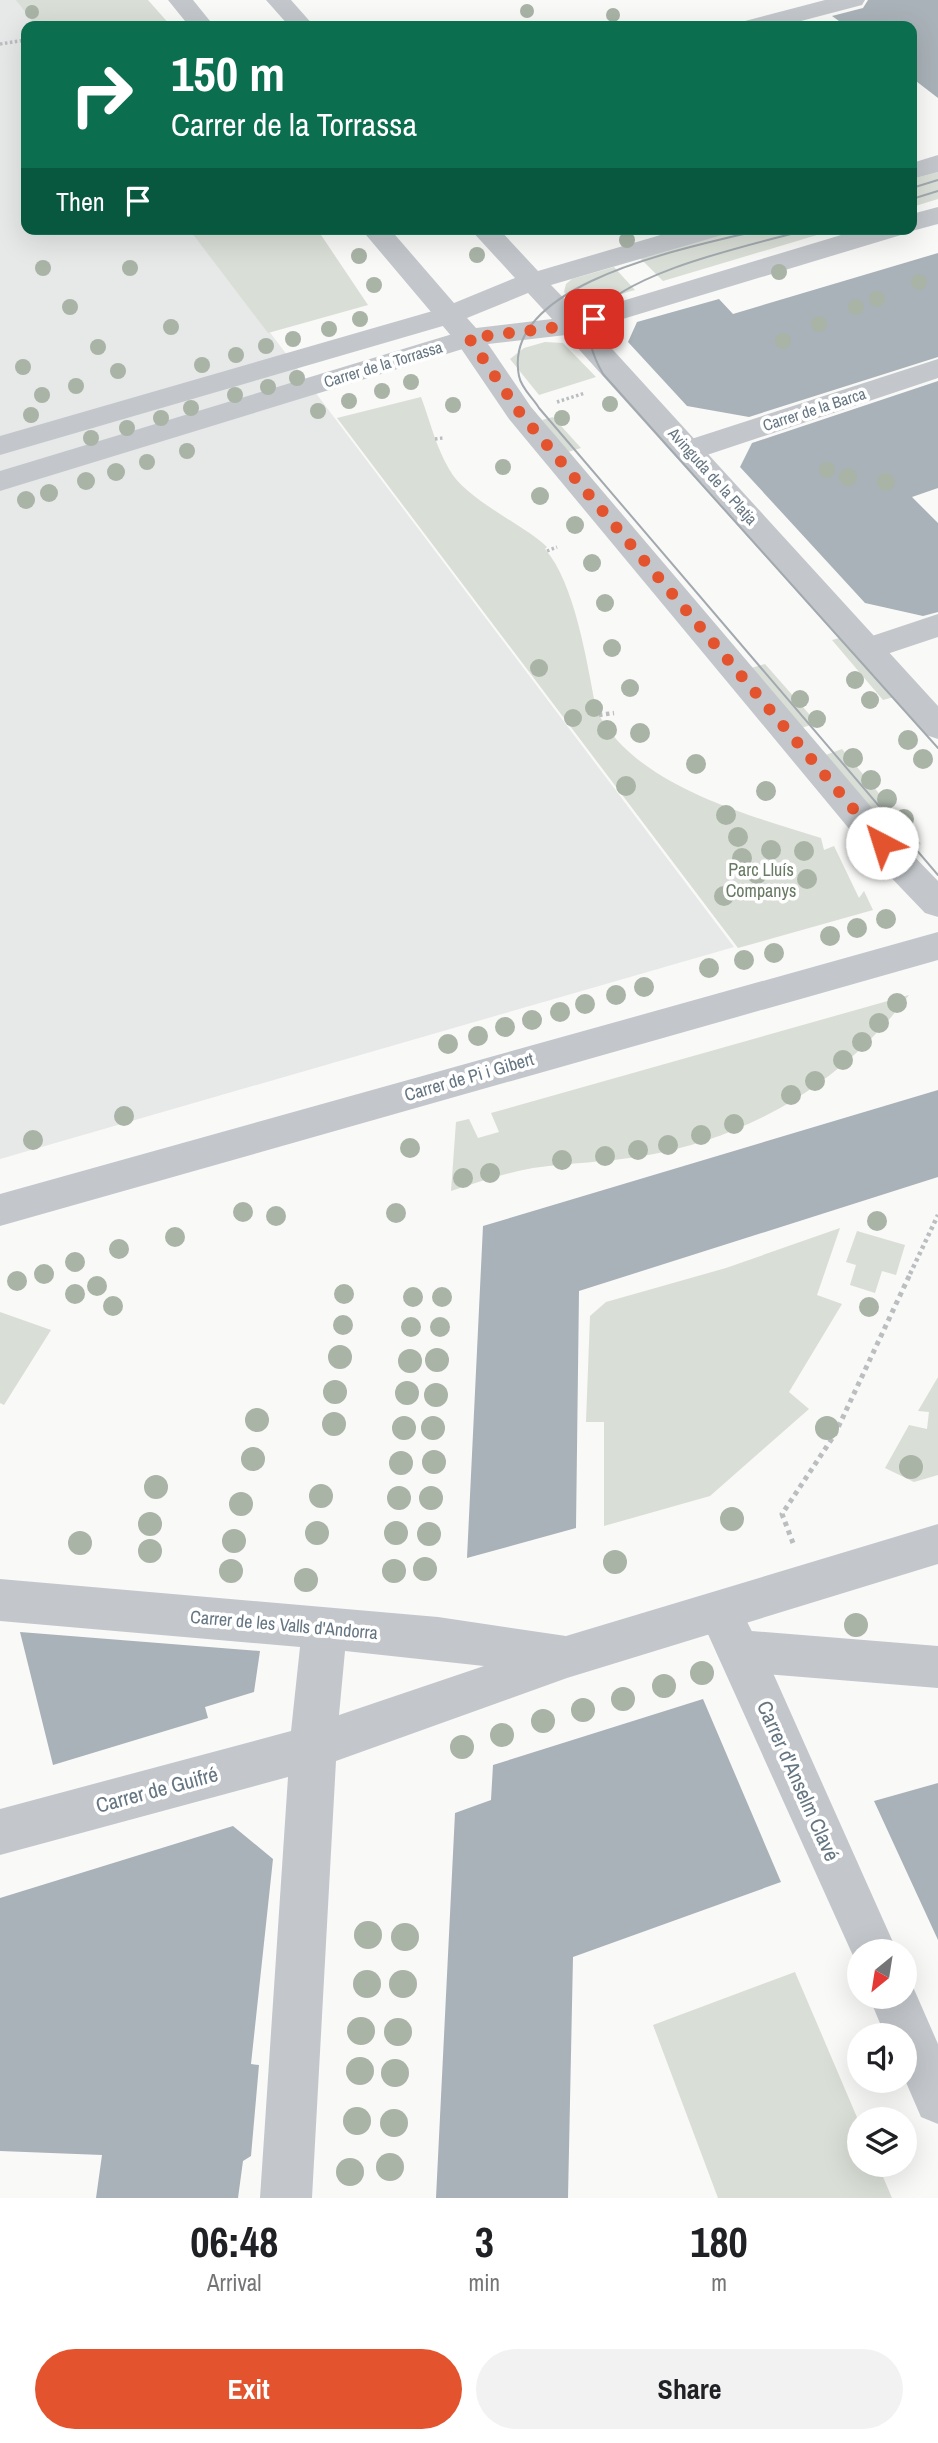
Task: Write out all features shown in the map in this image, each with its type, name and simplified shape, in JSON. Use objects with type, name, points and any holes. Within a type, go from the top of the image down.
[{"type":"street","points":[[180,0],[198,21]]},
{"type":"street","points":[[278,0],[297,21]]},
{"type":"street","points":[[773,21],[853,0]]},
{"type":"street","points":[[917,169],[938,163]]},
{"type":"street","points":[[917,221],[938,215]]},
{"type":"street","points":[[380,235],[459,326],[520,413],[893,857],[938,904]]},
{"type":"street","name":"Avinguda de la Platja","points":[[490,235],[690,450],[938,727]]},
{"type":"street","name":"Carrer de la Torrassa","points":[[0,481],[459,326],[533,281],[691,235]]},
{"type":"street","name":"Carrer de la Torrassa","points":[[0,446],[459,326],[574,325],[871,235]]},
{"type":"street","name":"Carrer de la Barca","points":[[690,450],[938,368]]},
{"type":"street","points":[[869,649],[938,625]]},
{"type":"street","name":"Carrer de Pi i Gibert","points":[[0,1210],[894,956],[938,946]]},
{"type":"street","name":"Carrer de les Valls d'Andorra","points":[[730,1631],[809,1581],[938,1544]]},
{"type":"street","name":"Carrer de les Valls d'Andorra","points":[[0,1600],[438,1638],[567,1657]]},
{"type":"street","points":[[286,2198],[313,1747],[324,1628]]},
{"type":"street","name":"Carrer de les Valls d'Andorra","points":[[313,1747],[567,1657],[730,1631],[938,1667]]},
{"type":"street","name":"Carrer d'Anselm Clavé","points":[[730,1631],[868,1939]]},
{"type":"street","name":"Carrer de Guifré","points":[[0,1832],[313,1747]]},
{"type":"street","points":[[898,2009],[938,2100]]},
{"type":"path","points":[[0,44],[21,41]]},
{"type":"path","points":[[551,404],[588,392]]},
{"type":"path","points":[[435,439],[443,438]]},
{"type":"path","points":[[547,551],[557,547]]},
{"type":"path","points":[[599,715],[614,713]]},
{"type":"path","points":[[795,1547],[782,1514],[835,1434],[938,1215]]},
{"type":"shaded area","points":[[0,0],[19,0],[34,21],[21,21],[21,235],[197,235],[734,947],[0,1159]]},
{"type":"green space","points":[[16,0],[148,0],[167,21],[32,21]]},
{"type":"green space","points":[[938,172],[938,199],[917,205],[917,178]]},
{"type":"green space","points":[[194,235],[321,235],[368,305],[268,333]]},
{"type":"green space","points":[[719,235],[817,235],[663,281],[640,258]]},
{"type":"green space","points":[[614,267],[635,290],[589,302],[572,298],[564,292],[566,284],[572,279]]},
{"type":"green space","points":[[545,342],[563,343],[596,377],[539,395],[510,359],[524,348]]},
{"type":"green space","name":"Parc Lluís Companys","points":[[421,397],[440,452],[457,480],[480,501],[547,547],[545,549],[555,564],[572,602],[596,709],[613,735],[636,758],[695,793],[760,819],[821,838],[824,850],[834,846],[859,898],[864,891],[873,910],[738,948],[337,418]]},
{"type":"green space","points":[[553,417],[581,448],[568,452],[542,420]]},
{"type":"green space","points":[[847,636],[901,695],[883,700],[832,640]]},
{"type":"green space","points":[[765,664],[817,723],[801,728],[751,668]]},
{"type":"green space","points":[[842,749],[921,844],[904,850],[823,756]]},
{"type":"green space","points":[[909,995],[855,1054],[825,1079],[757,1120],[683,1147],[629,1158],[533,1168],[451,1191],[456,1122],[469,1119],[478,1138],[499,1132],[491,1113]]},
{"type":"green space","points":[[840,1228],[817,1295],[842,1304],[789,1392],[809,1409],[710,1496],[604,1526],[604,1422],[586,1422],[590,1316],[606,1302],[726,1268]]},
{"type":"green space","points":[[857,1231],[905,1245],[896,1275],[882,1271],[875,1293],[850,1285],[856,1265],[846,1262]]},
{"type":"green space","points":[[0,1312],[51,1330],[4,1405],[0,1403]]},
{"type":"green space","points":[[938,1377],[938,1475],[914,1482],[885,1468],[909,1425],[927,1429],[929,1412],[918,1411]]},
{"type":"green space","points":[[795,1972],[853,2107],[847,2107],[847,2177],[883,2177],[892,2198],[718,2198],[653,2025]]},
{"type":"building","points":[[868,0],[938,0],[938,98],[917,82],[917,21],[839,21],[832,16],[863,8]]},
{"type":"building","points":[[938,253],[938,357],[749,417],[687,406],[628,342],[637,322],[719,299],[733,314]]},
{"type":"building","points":[[938,381],[938,488],[912,497],[938,523],[938,612],[923,616],[865,603],[740,467],[752,443]]},
{"type":"building","points":[[938,1090],[938,1177],[579,1291],[576,1528],[467,1558],[483,1226]]},
{"type":"building","points":[[20,1632],[260,1651],[254,1692],[205,1707],[208,1718],[53,1765]]},
{"type":"building","points":[[703,1699],[781,1882],[573,1957],[568,2198],[436,2198],[455,1813],[491,1800],[493,1765]]},
{"type":"building","points":[[938,1783],[938,1940],[874,1801]]},
{"type":"building","points":[[233,1826],[273,1859],[251,2064],[259,2065],[251,2156],[243,2161],[238,2198],[96,2198],[102,2155],[0,2151],[0,1898]]},
{"type":"tram line","points":[[917,186],[938,180]]},
{"type":"tram line","points":[[917,197],[938,191]]},
{"type":"tram line","points":[[740,235],[653,258],[610,273],[571,292],[540,315],[521,343],[520,380],[539,408],[938,875]]},
{"type":"tram line","points":[[787,235],[726,251],[660,273],[632,287],[609,302],[594,318],[590,332],[591,347],[603,374],[938,748]]},
{"type":"route","points":[[594,319],[574,325],[469,338],[520,413],[882,843]]}]
